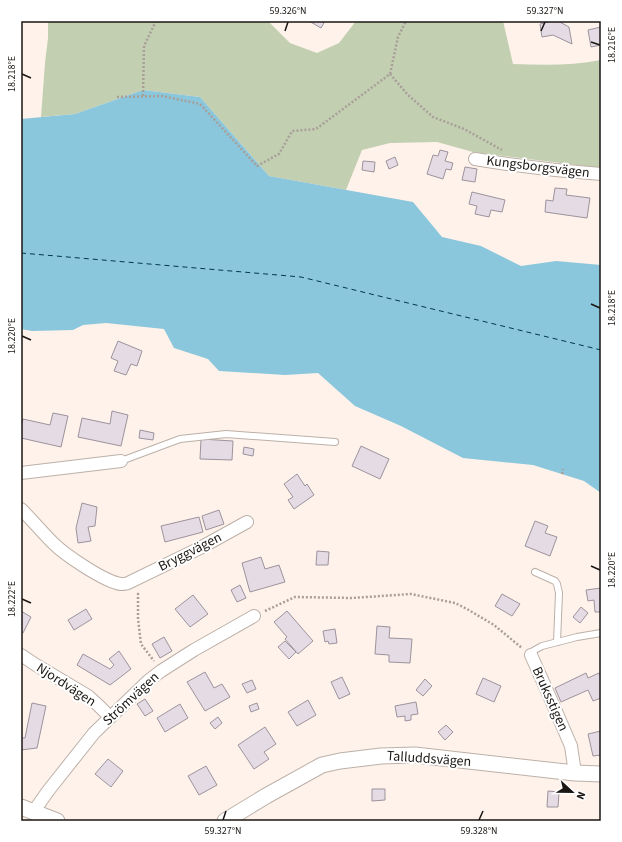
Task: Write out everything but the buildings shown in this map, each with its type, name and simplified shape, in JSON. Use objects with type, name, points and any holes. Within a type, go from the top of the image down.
[{"type":"street","name":"Kungsborgsvägen","points":[[475,159],[504,164],[601,174]]},
{"type":"street","points":[[21,473],[121,462]]},
{"type":"street","points":[[21,509],[52,543],[90,570],[107,580],[121,584],[130,582]]},
{"type":"street","name":"Bryggvägen","points":[[130,582],[200,548],[247,522]]},
{"type":"street","name":"Strömvägen","points":[[27,809],[48,791],[91,737],[148,681],[194,650],[254,616]]},
{"type":"street","name":"Njordvägen","points":[[21,655],[88,696],[110,717]]},
{"type":"street","name":"Bruksstigen","points":[[530,655],[571,746],[575,773]]},
{"type":"street","name":"Talluddsvägen","points":[[224,821],[322,765],[340,761],[381,756],[415,756],[575,773],[601,774]]},
{"type":"street","points":[[27,809],[57,821]]},
{"type":"lane","points":[[121,462],[180,439],[226,434],[335,442]]},
{"type":"lane","points":[[535,572],[555,581],[558,584],[557,642]]},
{"type":"lane","name":"Bruksstigen","points":[[530,655],[542,646],[601,633]]},
{"type":"path","points":[[143,96],[144,46],[156,21]]},
{"type":"path","points":[[117,97],[162,96],[200,104],[257,166],[279,154],[292,131],[316,129],[390,74],[398,37],[406,21]]},
{"type":"path","points":[[390,74],[408,95],[433,117],[464,128],[504,151]]},
{"type":"path","points":[[562,474],[563,469]]},
{"type":"path","points":[[130,582],[129,592],[138,594],[138,619],[141,644],[161,671]]},
{"type":"path","points":[[254,616],[295,597],[352,598],[411,594],[455,603],[467,609],[494,625],[530,655]]},
{"type":"green space","points":[[48,21],[268,21],[290,43],[317,53],[339,43],[356,21],[503,21],[513,64],[568,64],[601,60],[601,168],[473,152],[437,142],[390,143],[362,150],[346,190],[269,176],[200,97],[143,90],[75,114],[41,117],[48,38]]},
{"type":"water","points":[[143,90],[200,97],[269,176],[413,202],[442,237],[481,246],[521,266],[556,261],[601,265],[601,493],[584,481],[533,465],[463,458],[401,426],[355,406],[318,373],[285,375],[219,371],[208,359],[174,348],[164,329],[106,323],[83,325],[73,330],[32,331],[21,329],[21,119],[75,114]]},
{"type":"ferry route","points":[[21,253],[301,277],[601,350]]}]
